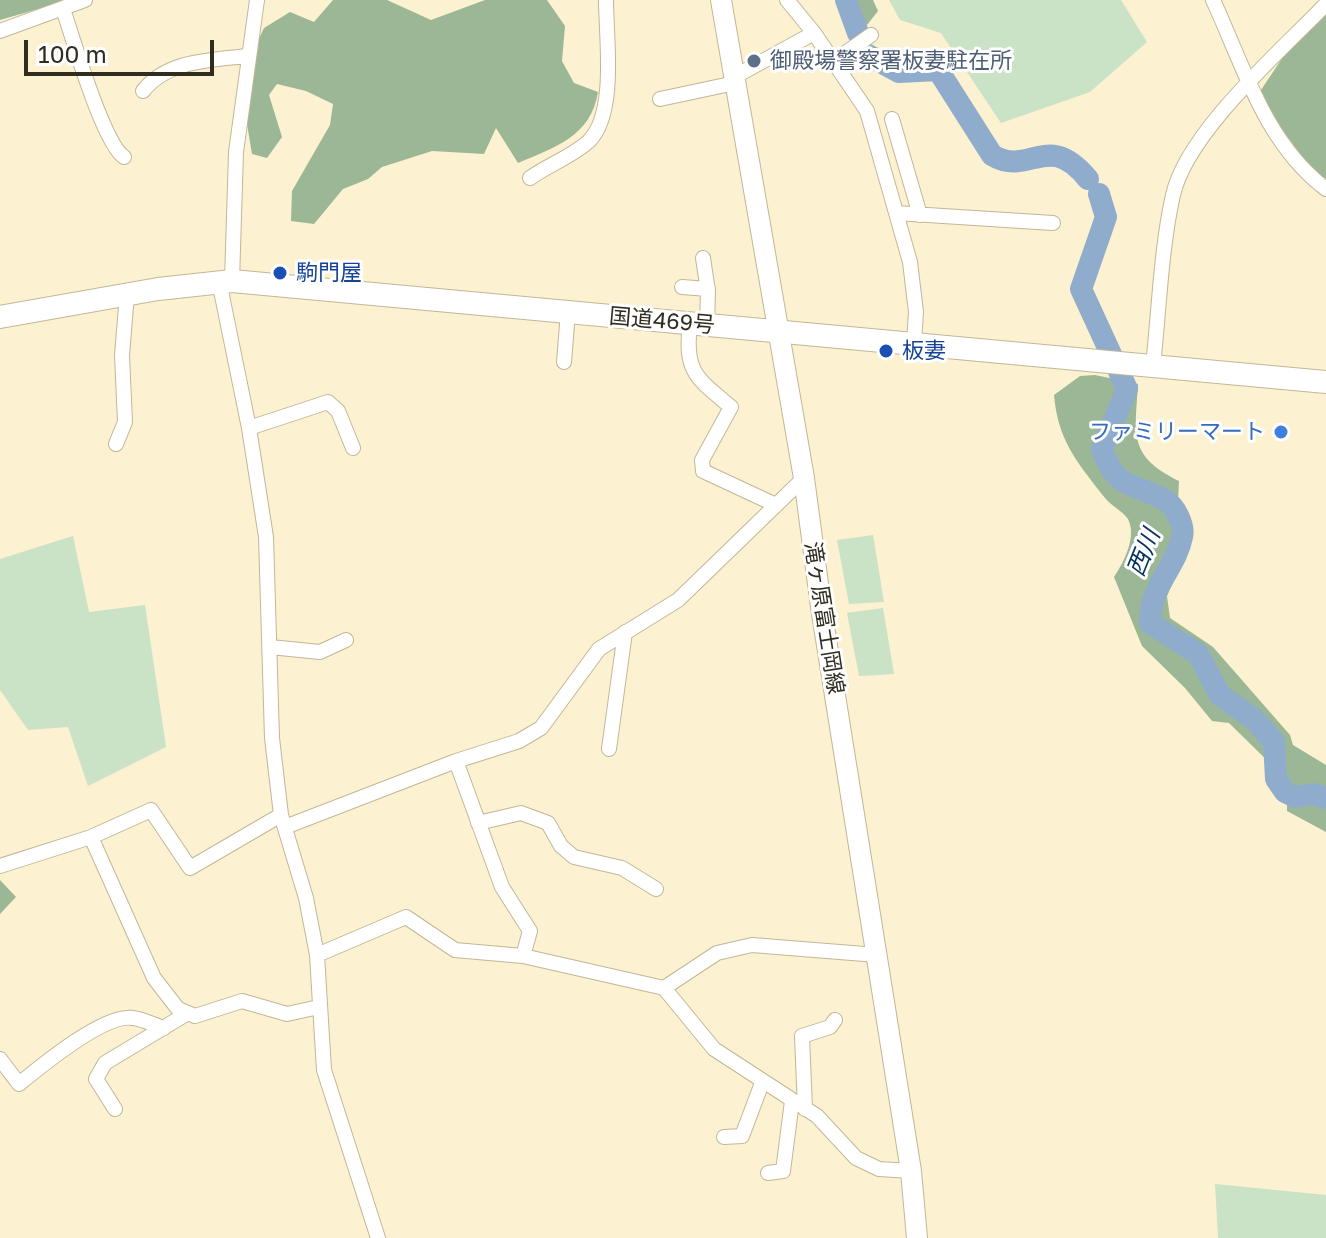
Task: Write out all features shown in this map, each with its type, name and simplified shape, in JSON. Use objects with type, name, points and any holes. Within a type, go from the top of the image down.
[{"type":"highway","name":"国道469号","points":[[2,310],[226,281],[1326,382]]},
{"type":"main road","name":"滝ヶ原富士岡線","points":[[721,0],[804,478],[822,614],[911,1171],[917,1238]]},
{"type":"street","points":[[0,31],[85,0]]},
{"type":"street","points":[[257,0],[236,152],[226,281],[266,537],[272,738],[283,821],[306,898],[317,955],[324,1070],[378,1238]]},
{"type":"street","points":[[530,178],[586,144],[597,131],[605,111],[606,0]]},
{"type":"street","points":[[787,0],[814,33],[867,111],[910,262],[916,312],[914,343]]},
{"type":"street","points":[[1213,0],[1264,117],[1296,160],[1326,189]]},
{"type":"street","points":[[1144,365],[1173,193],[1196,146],[1249,83],[1326,4]]},
{"type":"street","points":[[63,9],[106,132],[117,153],[124,157]]},
{"type":"street","points":[[660,99],[734,80],[814,33]]},
{"type":"street","points":[[834,61],[871,35]]},
{"type":"street","points":[[143,91],[155,76],[171,69],[248,56]]},
{"type":"street","points":[[892,119],[920,215]]},
{"type":"street","points":[[896,213],[1053,223]]},
{"type":"street","points":[[703,258],[708,289],[687,353],[692,371],[731,407],[702,460],[703,471],[776,505]]},
{"type":"street","points":[[682,287],[708,289]]},
{"type":"street","points":[[116,444],[125,422],[122,355],[127,294]]},
{"type":"street","points":[[564,362],[568,312]]},
{"type":"street","points":[[249,428],[328,402],[338,411],[353,448]]},
{"type":"street","points":[[0,866],[91,837],[151,810],[190,868],[283,821],[519,741],[541,728],[599,649],[678,600],[804,478]]},
{"type":"street","points":[[609,749],[625,632]]},
{"type":"street","points":[[270,647],[320,652],[346,640]]},
{"type":"street","points":[[456,761],[502,887],[530,931],[523,956]]},
{"type":"street","points":[[478,823],[521,813],[548,823],[561,846],[574,857],[622,868],[656,889]]},
{"type":"street","points":[[91,837],[154,978],[178,1009],[195,1016],[242,1001],[287,1014],[319,1007]]},
{"type":"street","points":[[317,955],[406,917],[455,950],[523,956],[664,988],[714,1049],[833,1131],[856,1158],[879,1169],[911,1171]]},
{"type":"street","points":[[664,988],[717,953],[752,945],[877,955]]},
{"type":"street","points":[[115,1109],[96,1079],[105,1063],[188,1013]]},
{"type":"street","points":[[0,1059],[19,1084],[64,1046],[112,1023],[130,1017],[164,1028]]},
{"type":"street","points":[[768,1173],[783,1171],[799,1105],[802,1036],[830,1027],[835,1020]]},
{"type":"street","points":[[724,1137],[742,1136],[748,1127],[762,1083]]},
{"type":"green space","points":[[0,0],[69,0],[0,20]]},
{"type":"green space","points":[[333,0],[387,0],[431,20],[485,0],[547,0],[565,26],[562,61],[574,83],[598,92],[594,107],[580,130],[570,138],[518,163],[496,128],[484,154],[432,151],[382,167],[368,179],[343,189],[314,224],[291,221],[292,191],[330,125],[333,104],[306,91],[277,84],[269,95],[282,137],[267,158],[252,154],[246,118],[258,41],[264,28],[290,12],[314,22]]},
{"type":"green space","points":[[843,0],[873,0],[878,11],[867,25]]},
{"type":"green space","points":[[889,0],[1121,0],[1147,42],[1090,92],[1001,123],[941,33],[900,20]]},
{"type":"green space","points":[[1321,0],[1326,0],[1326,178],[1318,178],[1257,96]]},
{"type":"green space","points":[[1095,375],[1138,384],[1138,442],[1151,462],[1179,481],[1174,580],[1167,596],[1170,618],[1213,647],[1290,735],[1293,745],[1326,765],[1326,832],[1287,811],[1287,780],[1229,723],[1212,721],[1185,688],[1142,646],[1114,577],[1130,541],[1128,519],[1108,501],[1070,450],[1056,411],[1054,395],[1080,376]]},
{"type":"green space","points":[[873,535],[884,602],[849,604],[837,540]]},
{"type":"green space","points":[[73,536],[89,612],[145,605],[166,747],[88,786],[68,727],[28,730],[0,690],[0,559]]},
{"type":"green space","points":[[883,608],[894,674],[859,676],[847,613]]},
{"type":"green space","points":[[0,880],[16,897],[0,914]]},
{"type":"green space","points":[[1215,1184],[1326,1195],[1326,1238],[1218,1238]]},
{"type":"waterway","name":"西川","points":[[846,0],[858,33]]},
{"type":"waterway","name":"西川","points":[[866,54],[899,72],[938,70],[992,155],[1005,161],[1050,155],[1061,157],[1088,179]]},
{"type":"waterway","name":"西川","points":[[1099,194],[1106,217],[1081,289],[1127,389],[1102,449],[1119,478],[1169,503],[1182,527],[1179,548],[1158,588],[1150,623],[1198,654],[1220,695],[1255,720],[1274,742],[1276,779],[1285,792],[1295,797],[1314,794],[1326,798]]},
{"type":"place","name":"御殿場警察署板妻駐在所","points":[[754,61]]},
{"type":"place","name":"駒門屋","points":[[280,273]]},
{"type":"place","name":"板妻","points":[[886,351]]},
{"type":"place","name":"ファミリーマート","points":[[1281,432]]}]
